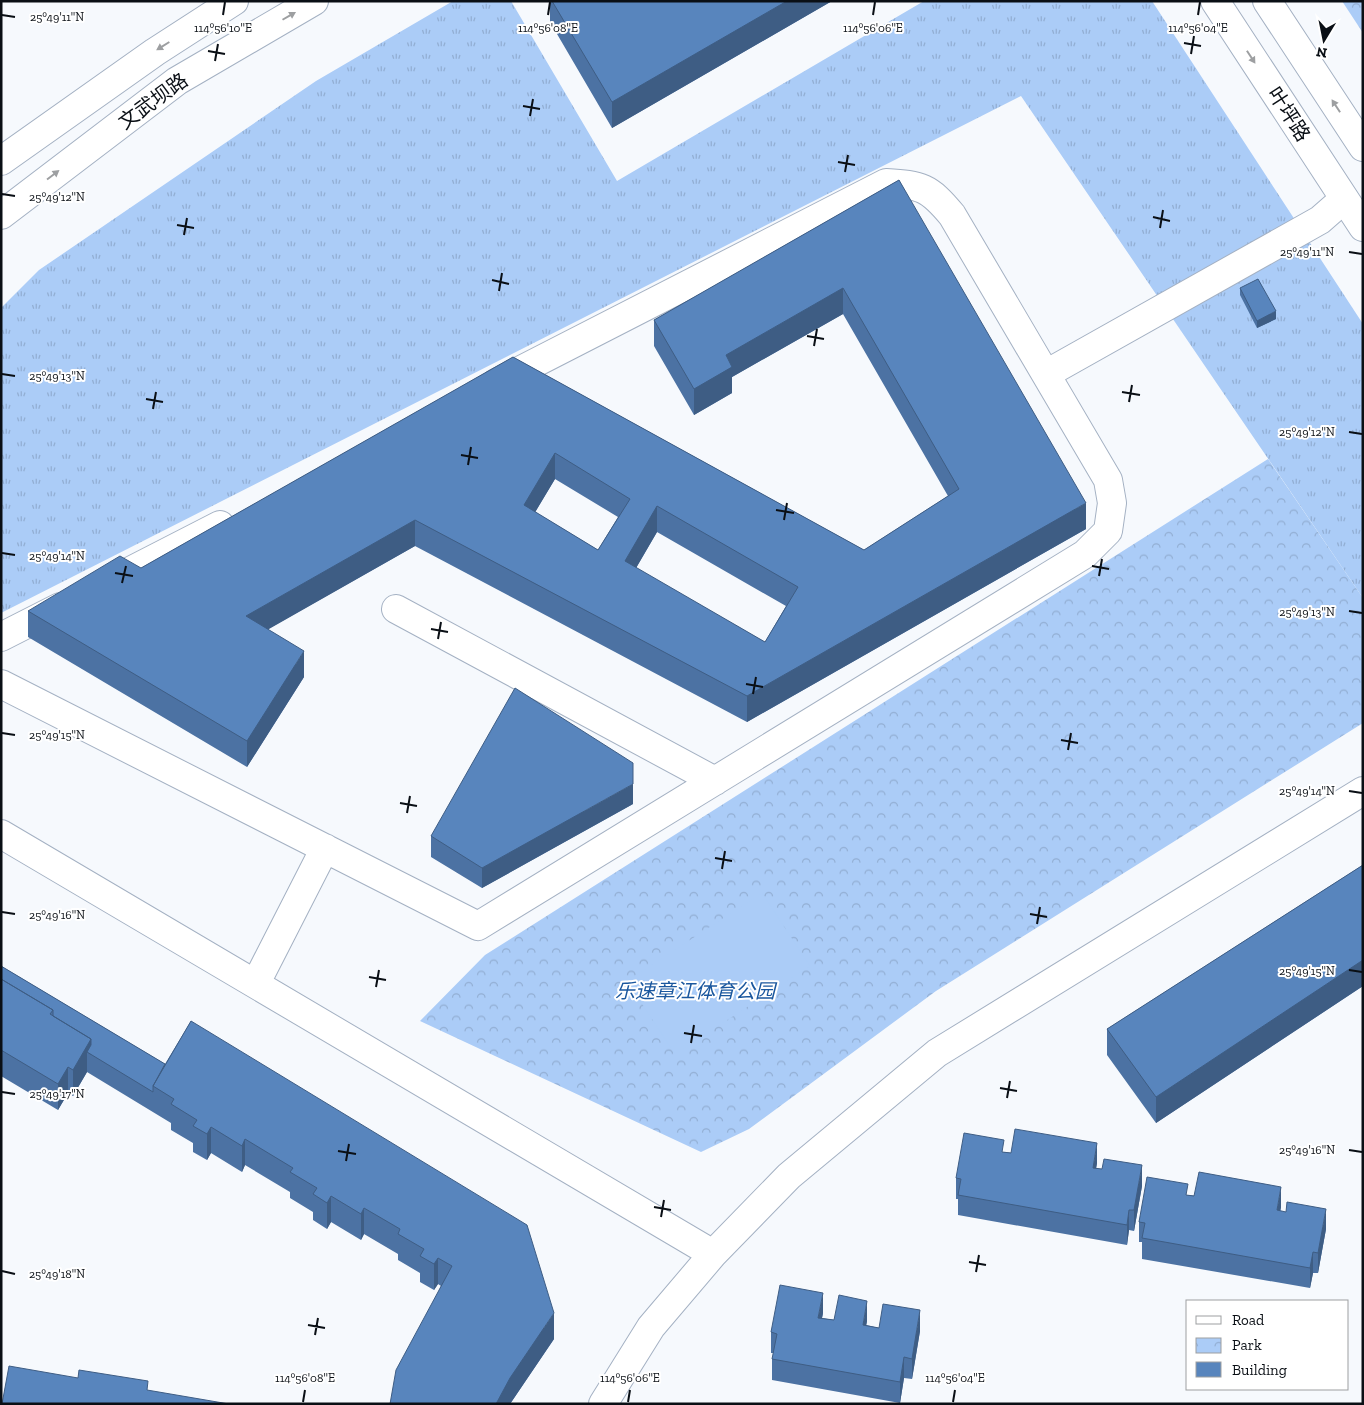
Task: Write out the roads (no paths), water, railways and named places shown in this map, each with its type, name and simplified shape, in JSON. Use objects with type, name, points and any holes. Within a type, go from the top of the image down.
[{"type":"street","name":"文武坝路","points":[[1,161],[155,52],[234,1]]},
{"type":"street","name":"文武坝路","points":[[1,216],[176,81],[314,1]]},
{"type":"street","name":"叶坪路","points":[[1215,1],[1363,227]]},
{"type":"street","points":[[1267,1],[1363,147]]},
{"type":"street","points":[[1,684],[478,926],[1085,554],[1108,531],[1112,503],[1108,480],[952,215],[937,197],[916,185],[886,182],[470,396]]},
{"type":"street","points":[[1046,374],[1320,220],[1344,199]]},
{"type":"street","points":[[1,637],[240,514]]},
{"type":"street","points":[[396,609],[715,781]]},
{"type":"street","points":[[603,1404],[651,1327],[713,1254],[788,1176],[937,1053],[1363,792]]},
{"type":"street","points":[[1,834],[713,1254]]},
{"type":"street","points":[[256,983],[325,848]]},
{"type":"park label","name":"乐速章江体育公园","points":[[695,991]]}]
